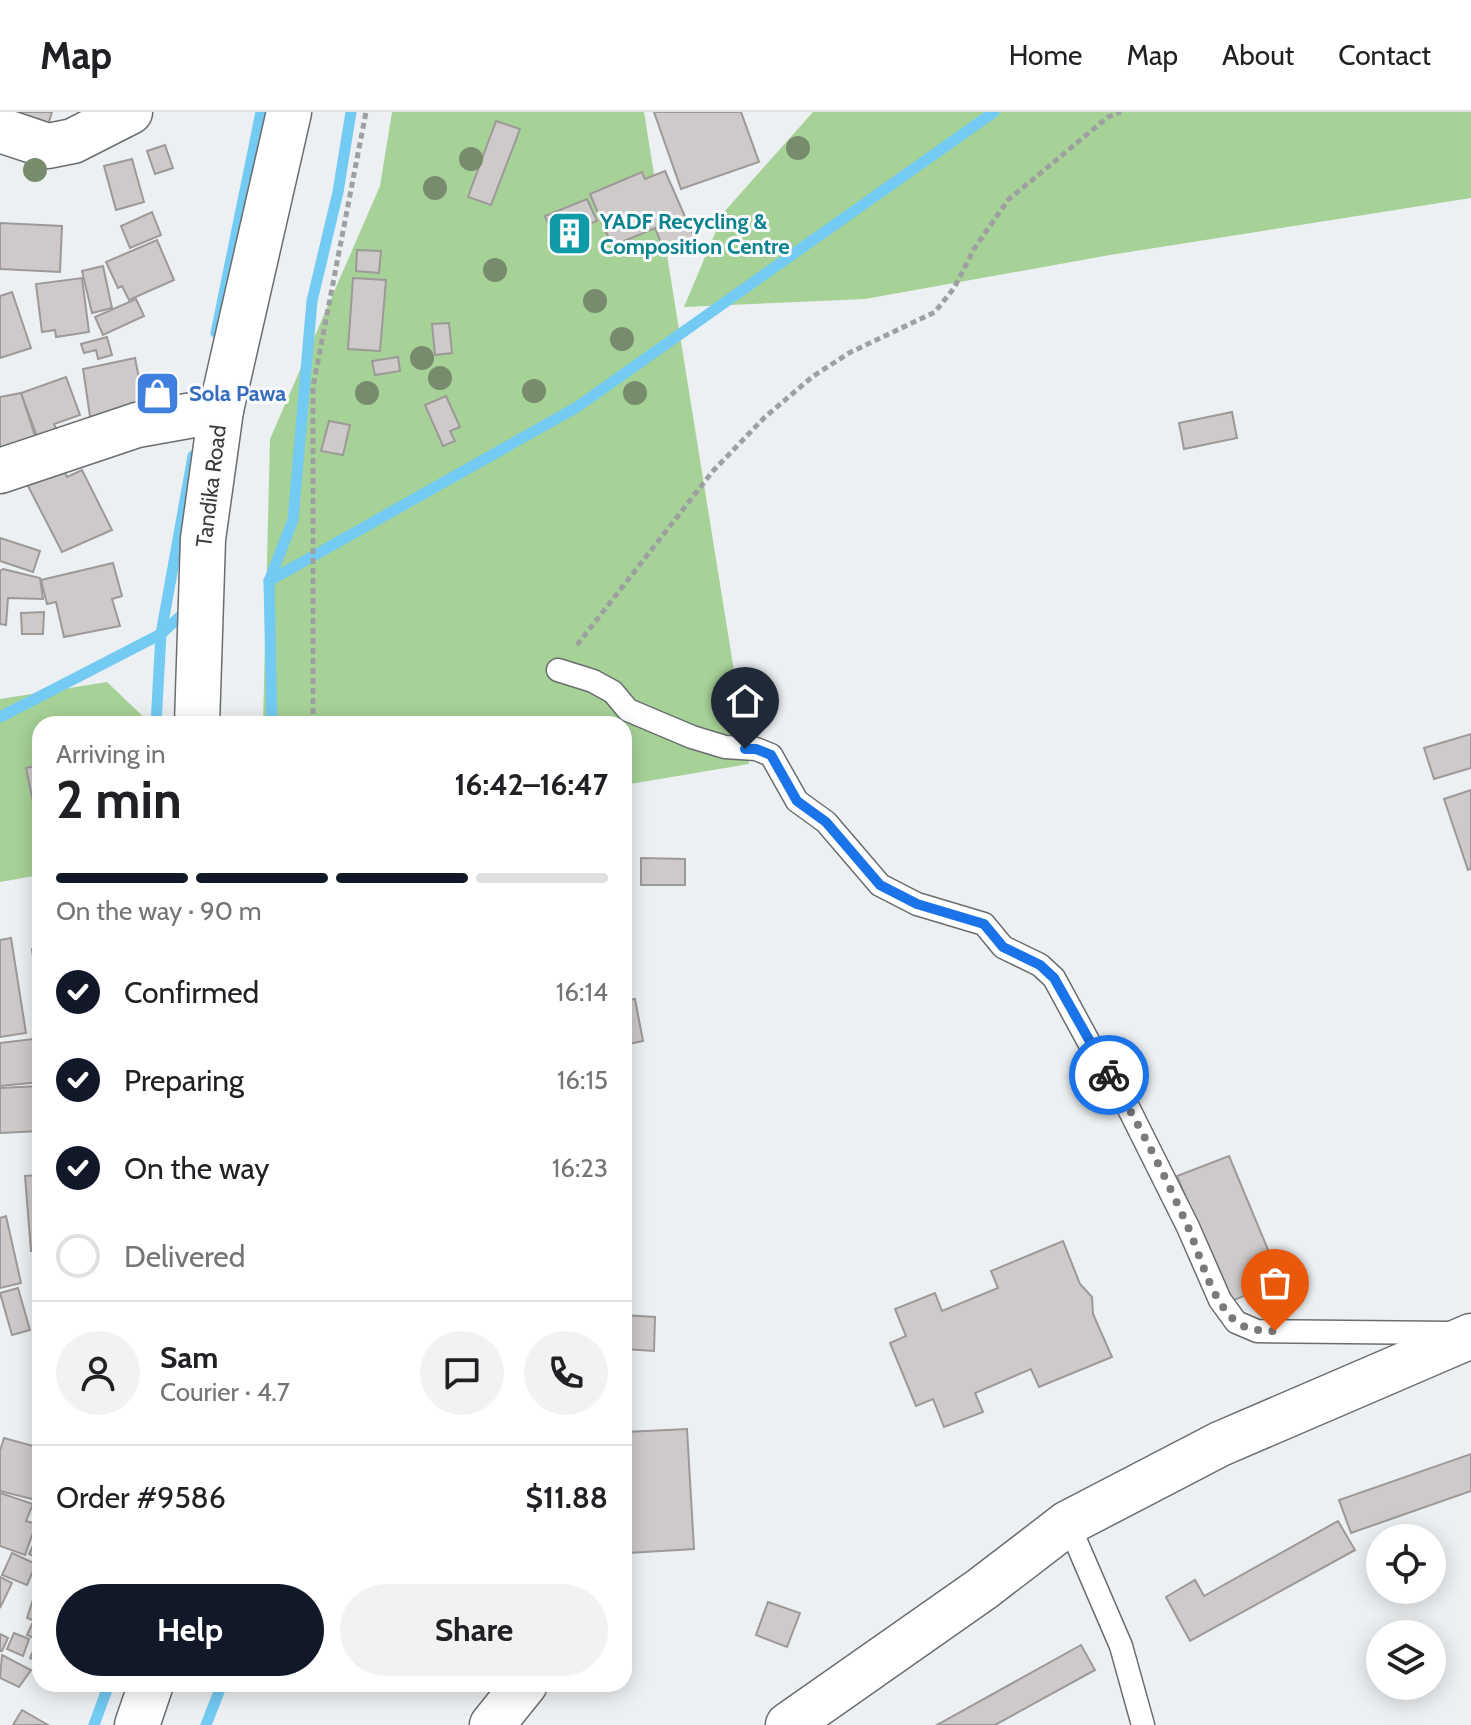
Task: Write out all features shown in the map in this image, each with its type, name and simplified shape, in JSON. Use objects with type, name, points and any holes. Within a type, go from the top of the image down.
[{"type":"street","points":[[0,130],[48,146],[73,141],[130,112]]},
{"type":"street","name":"Tandika Road","points":[[197,716],[203,539],[221,410],[289,112]]},
{"type":"street","points":[[0,471],[137,425],[221,410]]},
{"type":"street","points":[[788,1725],[982,1589],[1068,1523],[1220,1444],[1471,1335]]},
{"type":"street","points":[[137,1725],[148,1692]]},
{"type":"street","points":[[492,1725],[519,1692]]},
{"type":"lane","points":[[558,670],[593,681],[613,692],[628,710],[692,737],[725,747],[756,749],[771,755],[797,801],[826,822],[880,885],[917,904],[984,924],[1003,947],[1046,970],[1054,978],[1127,1105],[1188,1227],[1213,1287],[1236,1322],[1257,1331],[1471,1335]]},
{"type":"lane","points":[[1068,1523],[1121,1646],[1143,1725]]},
{"type":"path","points":[[313,716],[313,387],[366,112]]},
{"type":"path","points":[[558,670],[713,471],[764,418],[812,377],[849,353],[935,312],[954,288],[974,249],[1008,200],[1108,117],[1121,112]]},
{"type":"green space","points":[[392,112],[644,112],[749,764],[632,784],[632,716],[263,716],[270,439],[380,186]]},
{"type":"green space","points":[[813,112],[1471,112],[1471,198],[1110,255],[865,299],[684,307],[724,212]]},
{"type":"green space","points":[[107,682],[143,716],[32,716],[32,876],[0,882],[0,699]]},
{"type":"building","points":[[1,112],[52,112],[48,125]]},
{"type":"building","points":[[654,112],[741,112],[759,162],[681,189]]},
{"type":"building","points":[[496,121],[520,129],[491,205],[468,197]]},
{"type":"building","points":[[165,145],[173,168],[155,174],[147,151]]},
{"type":"building","points":[[132,159],[144,202],[116,210],[104,166]]},
{"type":"building","points":[[665,171],[694,237],[664,250],[655,228],[612,246],[590,194],[642,172],[645,179]]},
{"type":"building","name":"YADF Recycling & Composition Centre","points":[[587,199],[597,221],[584,226],[590,241],[560,254],[545,216]]},
{"type":"building","points":[[152,212],[161,235],[130,248],[121,226]]},
{"type":"building","points":[[0,223],[62,226],[60,272],[0,269]]},
{"type":"building","points":[[157,240],[174,280],[129,300],[122,286],[118,288],[106,262]]},
{"type":"building","points":[[357,250],[381,251],[379,273],[356,271]]},
{"type":"building","points":[[103,266],[112,308],[92,313],[82,271]]},
{"type":"building","points":[[82,278],[89,332],[56,337],[55,330],[42,332],[36,284]]},
{"type":"building","points":[[353,278],[386,280],[380,351],[348,349]]},
{"type":"building","points":[[12,292],[31,348],[0,358],[0,296]]},
{"type":"building","points":[[136,299],[144,316],[103,335],[95,317]]},
{"type":"building","points":[[449,323],[452,353],[435,355],[432,324]]},
{"type":"building","points":[[107,337],[112,355],[98,359],[96,350],[84,353],[81,344]]},
{"type":"building","points":[[398,357],[400,371],[375,375],[372,361]]},
{"type":"building","points":[[135,358],[141,389],[156,386],[161,409],[91,423],[83,369]]},
{"type":"building","points":[[66,377],[80,415],[54,424],[58,433],[38,439],[21,393]]},
{"type":"building","points":[[21,393],[39,448],[0,456],[0,397]]},
{"type":"building","points":[[446,396],[460,427],[450,431],[455,441],[443,446],[425,405]]},
{"type":"building","points":[[1232,412],[1237,438],[1184,449],[1179,423]]},
{"type":"building","points":[[329,421],[350,425],[343,455],[321,451]]},
{"type":"building","points":[[62,467],[67,477],[82,470],[112,530],[62,552],[27,484]]},
{"type":"building","points":[[0,538],[40,551],[33,572],[0,561]]},
{"type":"building","points":[[113,563],[122,596],[112,599],[120,626],[64,637],[56,602],[47,604],[41,580]]},
{"type":"building","points":[[3,569],[40,578],[43,599],[8,598],[6,625],[0,624],[0,571]]},
{"type":"building","points":[[44,612],[43,634],[22,634],[21,613]]},
{"type":"building","points":[[1471,734],[1471,768],[1434,779],[1424,748]]},
{"type":"building","points":[[32,767],[32,797],[26,768]]},
{"type":"building","points":[[1471,790],[1471,869],[1468,870],[1444,799]]},
{"type":"building","points":[[641,858],[685,859],[685,885],[641,885]]},
{"type":"building","points":[[11,938],[26,1033],[0,1037],[0,940]]},
{"type":"building","points":[[635,999],[643,1041],[632,1043],[632,1000]]},
{"type":"building","points":[[32,1039],[32,1083],[0,1086],[0,1043]]},
{"type":"building","points":[[32,1086],[32,1131],[0,1133],[0,1088]]},
{"type":"building","points":[[1229,1156],[1281,1281],[1229,1302],[1177,1176]]},
{"type":"building","points":[[25,1176],[32,1176],[32,1251],[31,1251]]},
{"type":"building","points":[[6,1216],[21,1283],[0,1288],[0,1218]]},
{"type":"building","points":[[1063,1241],[1080,1284],[1092,1297],[1093,1314],[1112,1357],[1039,1387],[1031,1369],[975,1393],[983,1412],[944,1427],[933,1399],[916,1406],[890,1343],[906,1336],[895,1309],[935,1293],[942,1311],[998,1288],[991,1271]]},
{"type":"building","points":[[18,1288],[30,1330],[12,1335],[0,1293]]},
{"type":"building","points":[[632,1316],[655,1317],[654,1351],[632,1350]]},
{"type":"building","points":[[687,1429],[694,1549],[632,1553],[632,1432]]},
{"type":"building","points":[[4,1438],[32,1446],[32,1499],[0,1491],[0,1451]]},
{"type":"building","points":[[1471,1454],[1471,1491],[1377,1524],[1366,1524],[1366,1528],[1351,1533],[1339,1500]]},
{"type":"building","points":[[0,1493],[32,1504],[26,1521],[32,1523],[32,1535],[25,1555],[0,1546]]},
{"type":"building","points":[[1338,1521],[1355,1550],[1190,1641],[1166,1597],[1195,1580],[1204,1596]]},
{"type":"building","points":[[12,1553],[32,1562],[27,1585],[2,1575]]},
{"type":"building","points":[[0,1577],[12,1583],[0,1608]]},
{"type":"building","points":[[768,1602],[800,1613],[787,1647],[756,1635]]},
{"type":"building","points":[[32,1603],[32,1620],[27,1618]]},
{"type":"building","points":[[14,1633],[29,1639],[23,1656],[7,1649]]},
{"type":"building","points":[[0,1634],[8,1638],[2,1651],[0,1651]]},
{"type":"building","points":[[1081,1645],[1095,1670],[995,1725],[937,1725]]},
{"type":"building","points":[[2,1655],[31,1670],[19,1687],[0,1678]]},
{"type":"building","points":[[22,1710],[48,1725],[13,1725]]},
{"type":"waterway","points":[[216,333],[261,112]]},
{"type":"waterway","points":[[272,716],[269,581],[293,520],[312,301],[338,192],[351,112]]},
{"type":"waterway","points":[[269,581],[577,407],[994,112]]},
{"type":"waterway","points":[[156,716],[161,634],[193,456]]},
{"type":"waterway","points":[[0,717],[161,634],[189,608]]},
{"type":"waterway","points":[[94,1725],[106,1692]]},
{"type":"waterway","points":[[206,1725],[219,1692]]},
{"type":"way so far","points":[[1109,1075],[1188,1227],[1220,1300],[1236,1322],[1257,1331],[1275,1331]]},
{"type":"place","name":"YADF Recycling & Composition Centre","points":[[569,234]]},
{"type":"place","name":"Sola Pawa","points":[[158,393]]},
{"type":"route","points":[[745,749],[756,749],[771,755],[797,801],[826,822],[880,885],[917,904],[984,924],[1003,947],[1046,970],[1054,978],[1109,1075]]}]
